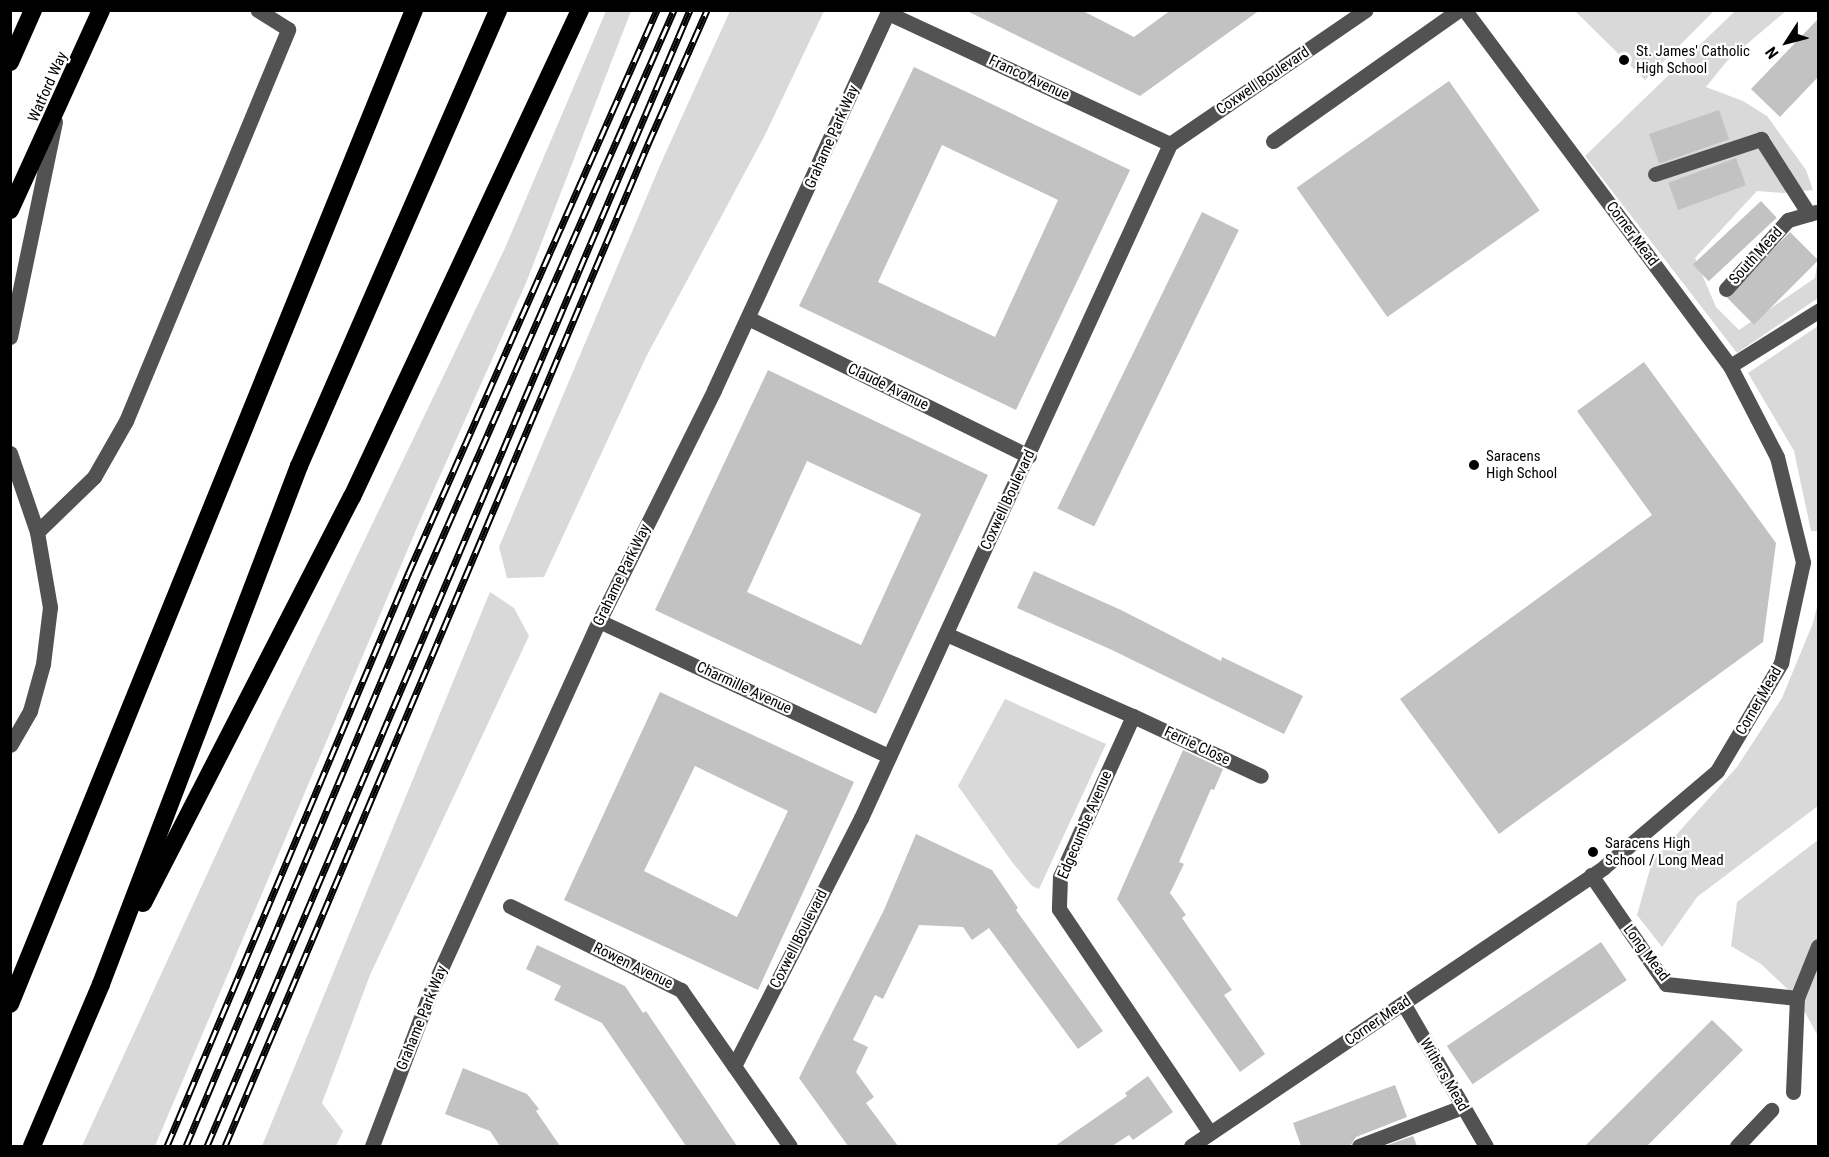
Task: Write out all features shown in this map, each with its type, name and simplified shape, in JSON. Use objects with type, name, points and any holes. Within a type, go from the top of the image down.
[{"type":"highway","points":[[10,62],[33,10]]},
{"type":"highway","name":"Watford Way","points":[[10,210],[58,110],[101,10]]},
{"type":"highway","points":[[10,1004],[414,10]]},
{"type":"highway","points":[[32,1146],[101,984],[299,466],[498,10]]},
{"type":"highway","points":[[101,984],[352,497],[580,10]]},
{"type":"street","points":[[38,532],[94,477],[126,421],[288,29],[258,10]]},
{"type":"street","name":"Coxwell Boulevard","points":[[734,1066],[861,818],[1029,456],[1170,144],[1366,10]]},
{"type":"street","points":[[1273,141],[1459,10]]},
{"type":"street","name":"Corner Mead","points":[[1191,1146],[1604,867],[1717,771],[1781,663],[1803,562],[1777,457],[1731,366],[1465,10]]},
{"type":"street","name":"Franco Avenue","points":[[889,12],[1170,144]]},
{"type":"street","name":"Grahame Park Way","points":[[372,1146],[430,993],[599,621],[748,318],[889,12]]},
{"type":"street","points":[[10,337],[58,110]]},
{"type":"street","points":[[1655,174],[1761,139],[1814,212]]},
{"type":"street","name":"South Mead","points":[[1726,289],[1788,220],[1814,212]]},
{"type":"street","points":[[1731,366],[1818,311]]},
{"type":"street","name":"Claude Avanue","points":[[748,318],[1029,456]]},
{"type":"street","points":[[10,453],[14,474],[38,532],[50,607],[43,664],[30,711],[10,745]]},
{"type":"street","name":"Charmille Avenue","points":[[599,621],[889,756]]},
{"type":"street","points":[[946,634],[1133,716]]},
{"type":"street","name":"Ferrie Close","points":[[1133,716],[1261,776]]},
{"type":"street","name":"Edgecumbe Avenue","points":[[1133,716],[1060,877],[1059,909],[1210,1133]]},
{"type":"street","name":"Long Mead","points":[[1591,875],[1666,984],[1797,998]]},
{"type":"street","name":"Rowen Avenue","points":[[510,906],[681,990],[790,1146]]},
{"type":"street","points":[[1792,1092],[1797,998],[1818,946]]},
{"type":"street","name":"Withers Mead","points":[[1403,1004],[1486,1146]]},
{"type":"street","points":[[1359,1146],[1462,1107]]},
{"type":"street","points":[[1737,1146],[1771,1110]]},
{"type":"shaded area","points":[[606,11],[631,11],[526,283],[419,523],[155,1146],[82,1146],[278,720],[505,248]]},
{"type":"shaded area","points":[[730,11],[824,11],[765,135],[646,357],[544,577],[507,578],[499,547],[661,163]]},
{"type":"shaded area","points":[[1575,11],[1714,11],[1645,80]]},
{"type":"shaded area","points":[[1735,11],[1786,11],[1727,61],[1706,87],[1743,101],[1767,116],[1806,170],[1813,190],[1783,193],[1757,191],[1695,258],[1716,307],[1739,330],[1815,278],[1818,259],[1818,298],[1737,353],[1585,156]]},
{"type":"shaded area","points":[[1818,326],[1818,531],[1811,531],[1794,451],[1748,373]]},
{"type":"shaded area","points":[[490,592],[514,608],[529,636],[370,975],[322,1103],[343,1131],[336,1146],[262,1146]]},
{"type":"shaded area","points":[[1818,603],[1818,806],[1697,897],[1662,947],[1637,915],[1652,862],[1737,767],[1782,698],[1813,623]]},
{"type":"shaded area","points":[[1005,699],[1106,744],[1039,889],[1032,886],[1012,862],[958,786]]},
{"type":"shaded area","points":[[1818,840],[1818,1036],[1797,998],[1761,964],[1731,946],[1737,902]]},
{"type":"building","points":[[965,10],[1081,10],[1134,37],[1171,10],[1260,10],[1140,96]]},
{"type":"building","points":[[1818,19],[1818,77],[1780,117],[1751,89]]},
{"type":"building","points":[[914,67],[1130,170],[1016,410],[799,306]],"holes":[[[942,145],[1058,200],[995,337],[878,282]]]},
{"type":"building","points":[[1449,81],[1540,210],[1387,317],[1297,188]]},
{"type":"building","points":[[1719,110],[1729,139],[1659,163],[1649,134]]},
{"type":"building","points":[[1736,158],[1746,185],[1678,210],[1668,183]]},
{"type":"building","points":[[1761,201],[1777,218],[1709,281],[1693,264]]},
{"type":"building","points":[[1202,212],[1239,230],[1094,527],[1057,509]]},
{"type":"building","points":[[1790,232],[1818,261],[1754,325],[1726,296]]},
{"type":"building","name":"Saracens High School","points":[[1644,362],[1776,543],[1763,642],[1499,834],[1400,699],[1652,515],[1577,411]]},
{"type":"building","points":[[768,370],[988,475],[876,714],[655,610]],"holes":[[[807,461],[921,514],[861,645],[747,592]]]},
{"type":"building","points":[[1034,571],[1121,610],[1221,661],[1222,657],[1303,696],[1284,734],[1112,650],[1017,608]]},
{"type":"building","points":[[660,692],[854,782],[758,990],[564,900]],"holes":[[[695,766],[788,811],[737,917],[644,871]]]},
{"type":"building","points":[[1183,750],[1223,769],[1214,790],[1211,789],[1179,862],[1184,864],[1170,893],[1186,915],[1182,918],[1232,990],[1224,995],[1265,1054],[1240,1072],[1117,899]]},
{"type":"building","points":[[916,834],[992,870],[1018,908],[1016,910],[1103,1031],[1078,1049],[989,928],[972,940],[963,927],[919,925],[883,999],[875,995],[853,1040],[868,1047],[856,1072],[874,1097],[866,1103],[898,1146],[848,1146],[799,1078],[884,910]]},
{"type":"building","points":[[1601,942],[1627,980],[1473,1084],[1447,1046]]},
{"type":"building","points":[[537,945],[625,986],[643,1013],[646,1011],[737,1146],[686,1146],[602,1023],[554,1000],[561,986],[526,969]]},
{"type":"building","points":[[1712,1020],[1743,1050],[1647,1146],[1585,1146]]},
{"type":"building","points":[[463,1068],[527,1094],[539,1109],[536,1111],[560,1146],[500,1146],[490,1131],[445,1114]]},
{"type":"building","points":[[1148,1076],[1173,1112],[1133,1140],[1129,1135],[1112,1146],[1055,1146],[1127,1096],[1125,1093]]},
{"type":"building","points":[[1395,1085],[1407,1117],[1356,1137],[1350,1146],[1301,1146],[1293,1123]]},
{"type":"building","points":[[1413,1136],[1417,1146],[1385,1146]]},
{"type":"railway","points":[[167,1146],[408,574],[657,10]]},
{"type":"railway","points":[[186,1146],[425,577],[674,10]]},
{"type":"railway","points":[[207,1146],[690,10]]},
{"type":"railway","points":[[225,1146],[648,144],[707,10]]},
{"type":"place","name":"St. James' Catholic High School","points":[[1624,60]]},
{"type":"place","name":"Saracens High School","points":[[1474,465]]},
{"type":"place","name":"Saracens High School / Long Mead","points":[[1593,852]]}]
